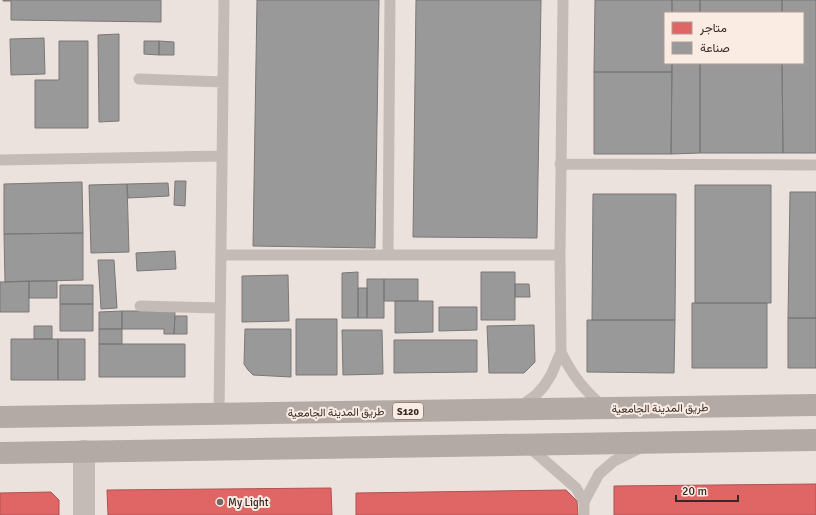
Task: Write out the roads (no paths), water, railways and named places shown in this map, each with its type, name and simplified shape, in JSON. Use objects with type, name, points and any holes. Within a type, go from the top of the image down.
[{"type":"main road","name":"طريق المدينة الجامعية","points":[[0,417],[816,405]]},
{"type":"main road","points":[[0,453],[816,440]]},
{"type":"street","points":[[84,451],[84,515]]},
{"type":"lane","points":[[219,414],[224,0]]},
{"type":"lane","points":[[388,255],[390,0]]},
{"type":"lane","points":[[514,410],[526,403],[544,386],[551,375],[561,352],[560,164],[563,0]]},
{"type":"lane","points":[[139,79],[223,82]]},
{"type":"lane","points":[[0,160],[222,156]]},
{"type":"lane","points":[[560,164],[816,165]]},
{"type":"lane","points":[[221,255],[560,255]]},
{"type":"lane","points":[[140,306],[220,308]]},
{"type":"lane","points":[[561,352],[575,377],[594,399],[606,408]]},
{"type":"lane","points":[[584,515],[584,502],[599,474],[614,461],[650,443]]},
{"type":"lane","points":[[526,444],[576,488],[584,502]]},
{"type":"place","name":"My Light","points":[[220,502]]}]
